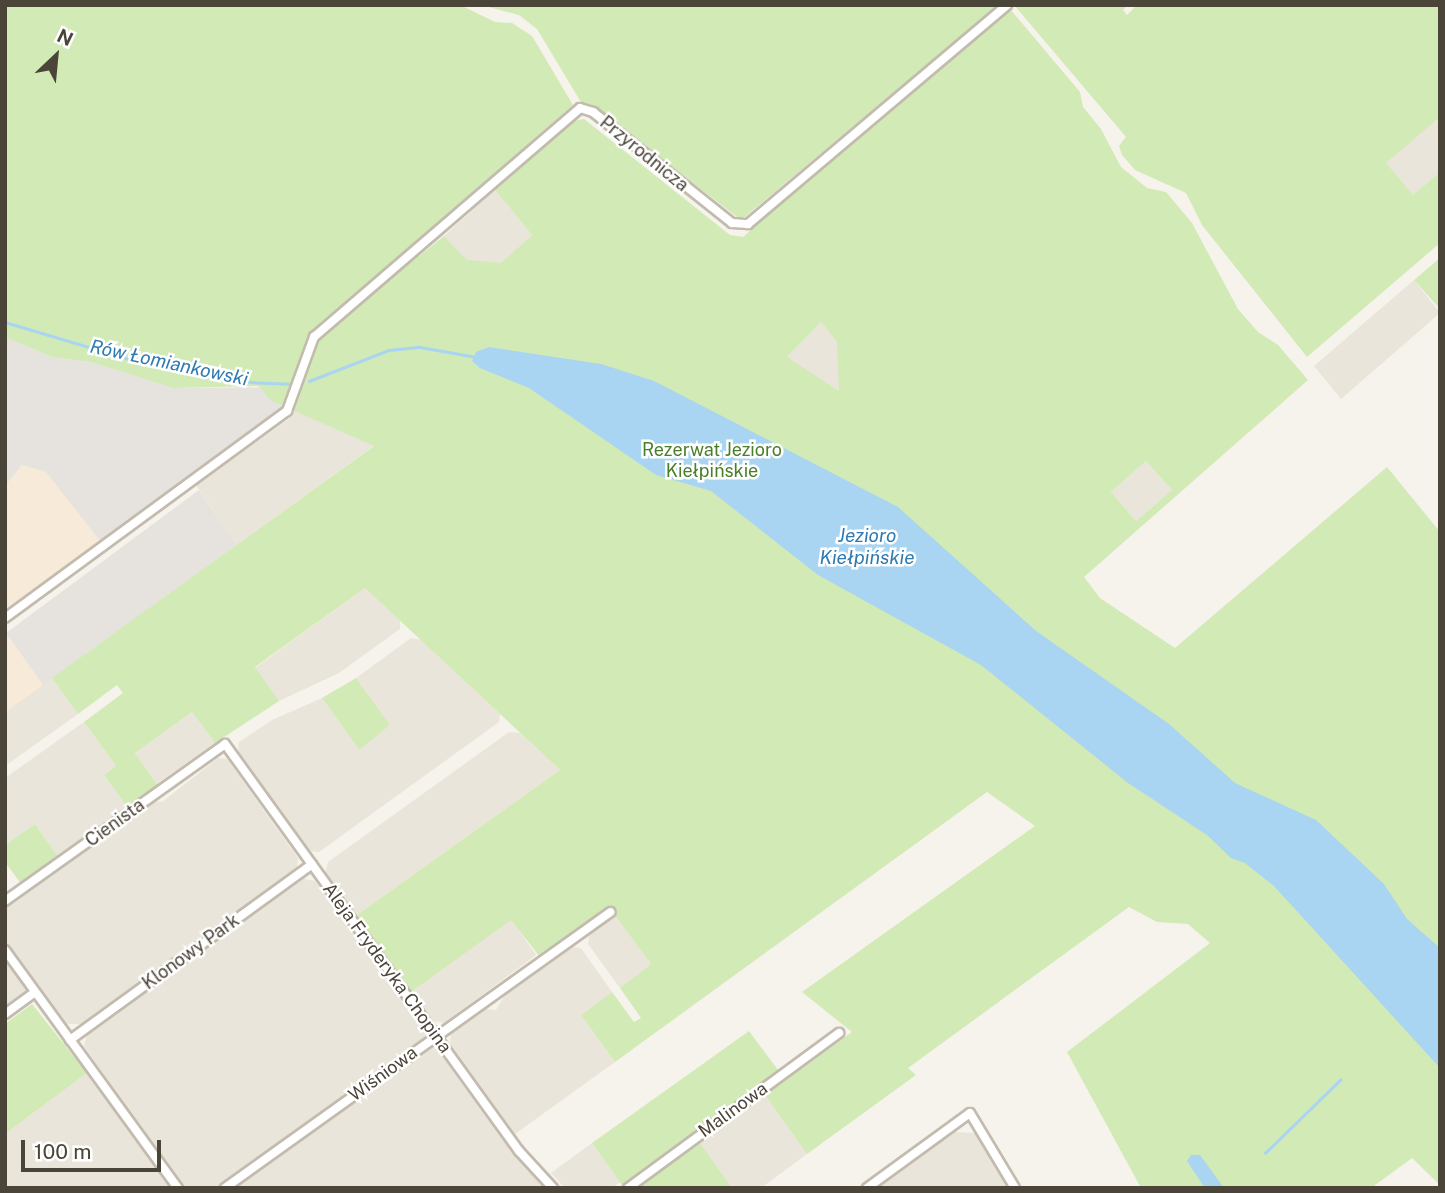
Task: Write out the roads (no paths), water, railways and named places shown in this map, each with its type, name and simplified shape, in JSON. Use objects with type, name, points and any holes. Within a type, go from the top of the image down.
[{"type":"street","name":"Przyrodnicza","points":[[5,618],[287,411],[314,337],[580,108],[593,112],[732,223],[748,224],[1007,5]]},
{"type":"street","name":"Aleja Fryderyka Chopina","points":[[225,744],[519,1151],[554,1188]]},
{"type":"street","name":"Cienista","points":[[5,901],[225,744]]},
{"type":"street","name":"Klonowy Park","points":[[70,1040],[312,864]]},
{"type":"street","name":"Wiśniowa","points":[[225,1188],[610,912]]},
{"type":"street","points":[[5,950],[178,1188]]},
{"type":"street","points":[[5,1014],[34,993]]},
{"type":"street","name":"Malinowa","points":[[628,1188],[839,1033]]},
{"type":"street","points":[[867,1188],[970,1113],[1015,1188]]},
{"type":"water","name":"Jezioro Kiełpińskie","points":[[489,347],[601,364],[654,381],[898,507],[1036,631],[1169,724],[1235,783],[1316,820],[1384,884],[1407,919],[1440,948],[1440,1068],[1274,886],[1245,863],[1231,858],[1207,835],[1128,783],[981,665],[818,575],[711,491],[656,475],[529,388],[480,368],[472,361],[476,352]]},
{"type":"water","points":[[1191,1155],[1200,1155],[1224,1188],[1205,1188],[1187,1161]]},
{"type":"waterway","name":"Rów Łomiankowski","points":[[5,322],[126,358],[251,382],[293,384]]},
{"type":"waterway","name":"Rów Łomiankowski","points":[[309,381],[389,350],[420,347],[476,357]]},
{"type":"waterway","points":[[1265,1153],[1340,1080]]},
{"type":"park label","name":"Rezerwat Jezioro Kiełpińskie","points":[[712,461]]}]
